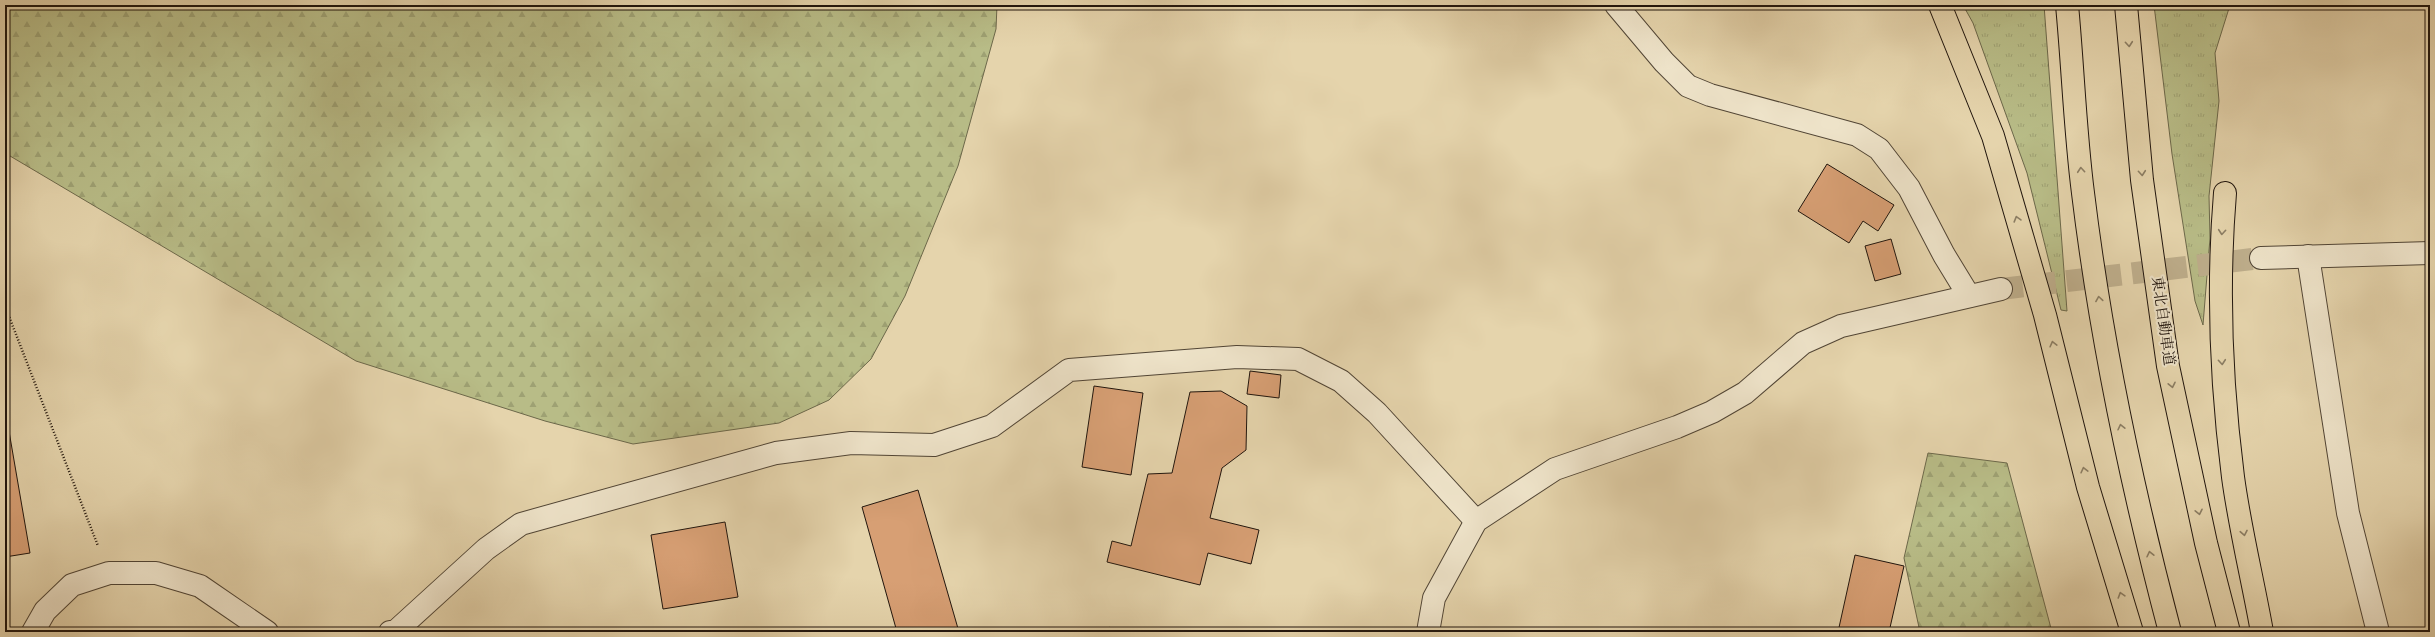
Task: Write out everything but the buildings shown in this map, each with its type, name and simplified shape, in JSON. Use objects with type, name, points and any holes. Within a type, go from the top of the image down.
[{"type":"highway","points":[[1940,5],[1993,136],[2045,315],[2088,487],[2132,632]]},
{"type":"highway","points":[[2068,5],[2083,192],[2111,381],[2151,561],[2170,632]]},
{"type":"highway","name":"東北自動車道","points":[[2126,5],[2142,180],[2168,366],[2206,543],[2229,632]]},
{"type":"highway","points":[[2225,194],[2221,246],[2221,356],[2233,478],[2262,632]]},
{"type":"street","points":[[1616,5],[1664,62],[1688,86],[1710,95],[1857,135],[1879,149],[1909,188],[1944,255],[1969,296]]},
{"type":"street","points":[[2261,258],[2430,253]]},
{"type":"street","points":[[2308,256],[2348,513],[2378,632]]},
{"type":"street","points":[[1428,632],[1434,598],[1476,521],[1555,469],[1677,427],[1712,412],[1745,393],[1803,342],[1841,326],[2001,289]]},
{"type":"street","points":[[390,632],[396,631],[486,549],[521,524],[776,453],[851,443],[934,445],[992,426],[1069,370],[1237,357],[1298,359],[1341,381],[1377,413],[1476,521]]},
{"type":"street","points":[[33,632],[45,611],[72,585],[109,573],[156,574],[200,586],[267,632]]},
{"type":"path","points":[[5,306],[109,573]]},
{"type":"green space","points":[[5,5],[997,5],[996,29],[958,166],[905,296],[871,359],[829,400],[779,423],[633,444],[545,421],[356,361],[5,153]]},
{"type":"green space","points":[[1963,5],[2044,5],[2067,311],[2061,310],[2027,173],[1973,23]]},
{"type":"green space","points":[[2154,5],[2230,5],[2215,53],[2219,101],[2209,196],[2210,238],[2203,325],[2195,301],[2172,154]]},
{"type":"green space","points":[[1928,453],[2007,463],[2052,632],[1920,632],[1904,558]]},
{"type":"tunnel","points":[[2001,289],[2261,258]]}]
